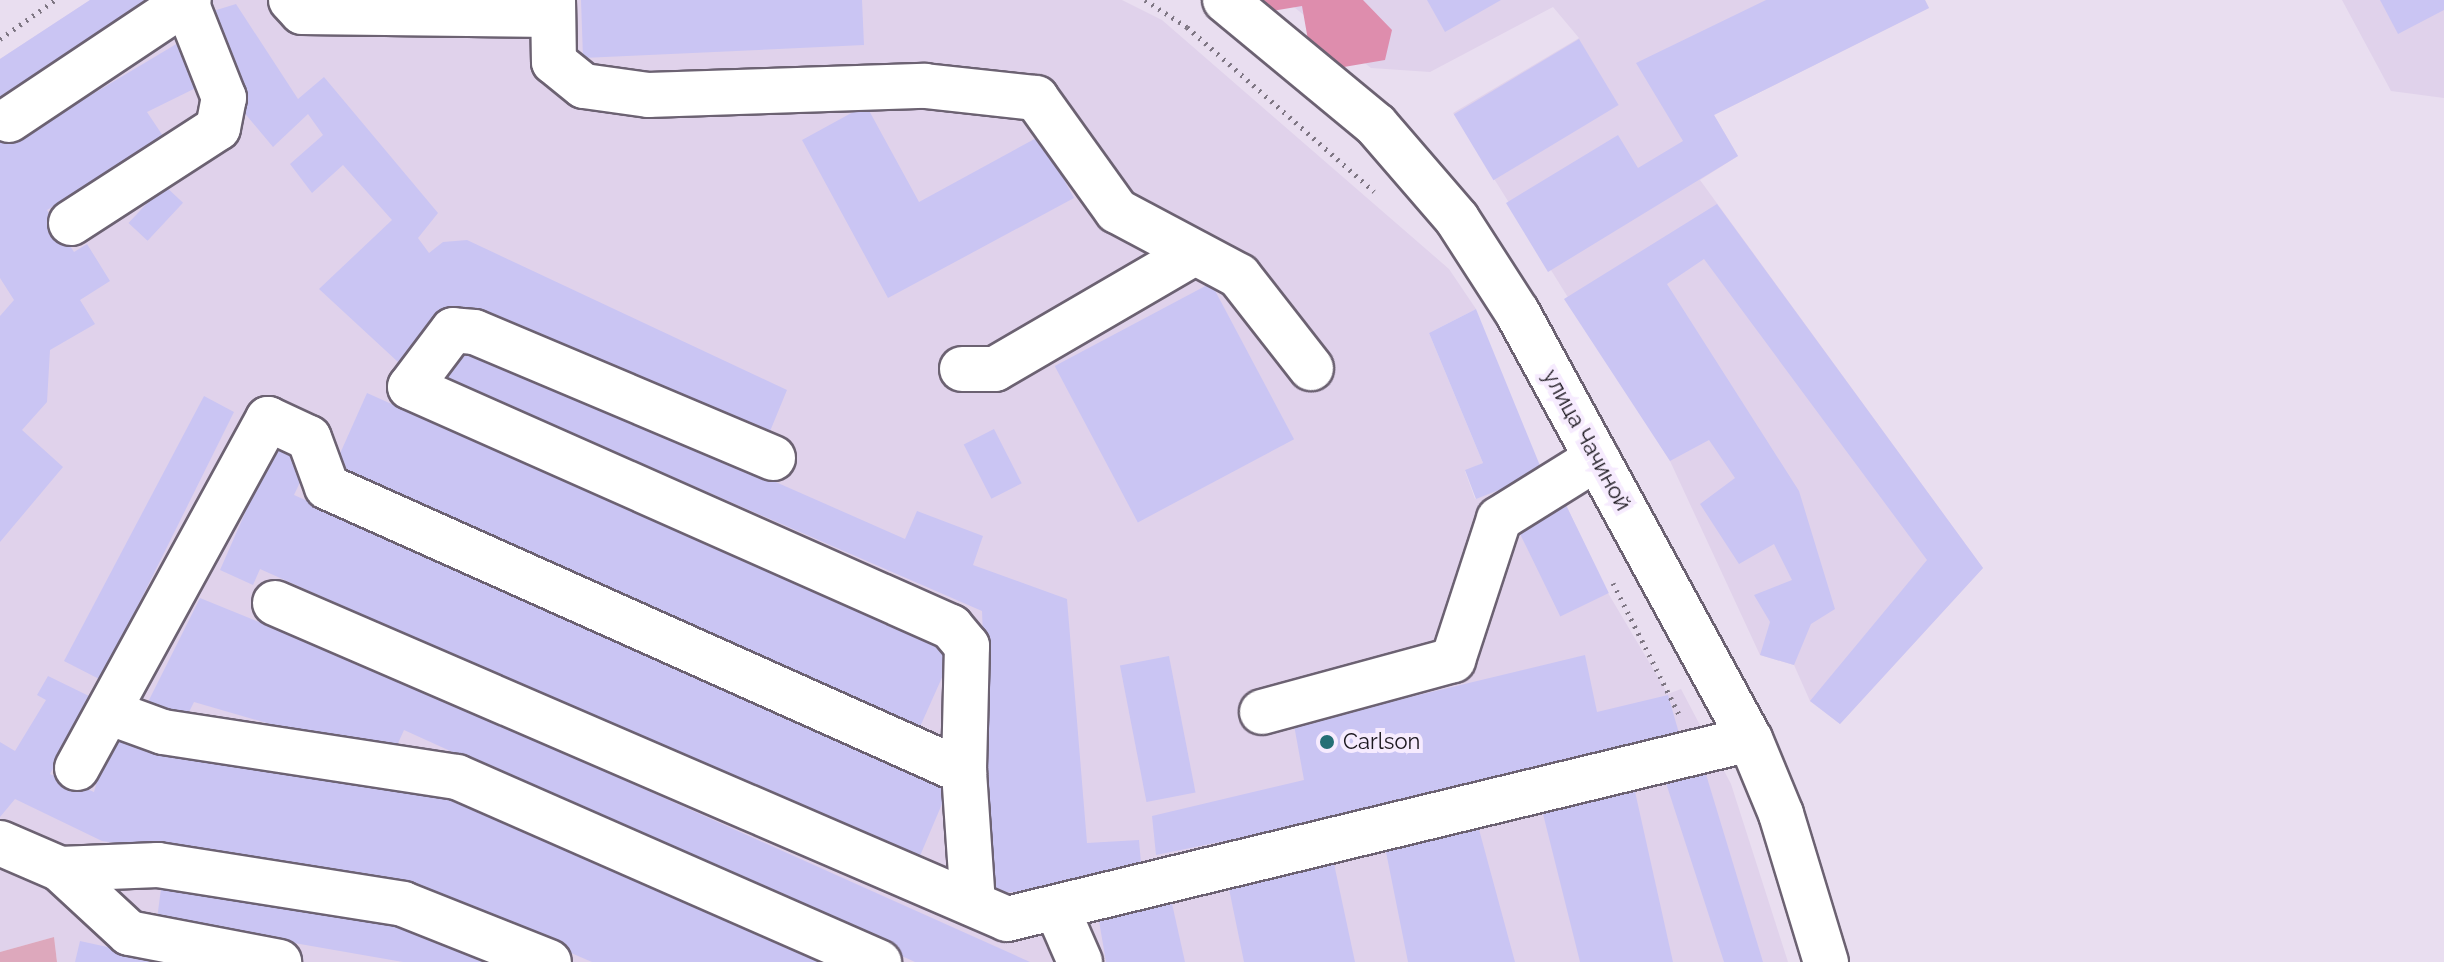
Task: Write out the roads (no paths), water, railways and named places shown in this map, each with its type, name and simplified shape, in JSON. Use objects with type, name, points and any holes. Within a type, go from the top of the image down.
[{"type":"street","points":[[291,0],[302,12],[552,8],[554,62],[584,86],[648,95],[925,86],[1036,98],[1117,211],[1239,276],[1311,368]]},
{"type":"street","name":"улица Чачиной","points":[[1225,0],[1376,125],[1457,219],[1517,312],[1750,739],[1781,814],[1826,962]]},
{"type":"street","points":[[9,120],[188,1],[224,98],[218,128],[71,223]]},
{"type":"street","points":[[962,369],[995,369],[1194,253]]},
{"type":"street","points":[[773,458],[474,332],[453,330],[410,387],[951,627],[967,646],[964,772],[973,904]]},
{"type":"street","points":[[77,768],[111,713],[268,419],[309,438],[327,487],[964,772]]},
{"type":"street","points":[[1262,712],[1453,660],[1499,519],[1597,458]]},
{"type":"street","points":[[275,603],[1007,919],[1122,895],[1193,870],[1750,739]]},
{"type":"street","points":[[111,713],[163,732],[457,777],[879,962]]},
{"type":"street","points":[[0,843],[60,869],[129,933],[279,962]]},
{"type":"street","points":[[60,869],[158,865],[403,904],[549,962]]},
{"type":"street","points":[[1057,909],[1080,962]]},
{"type":"place","name":"Carlson","points":[[1327,742]]}]
